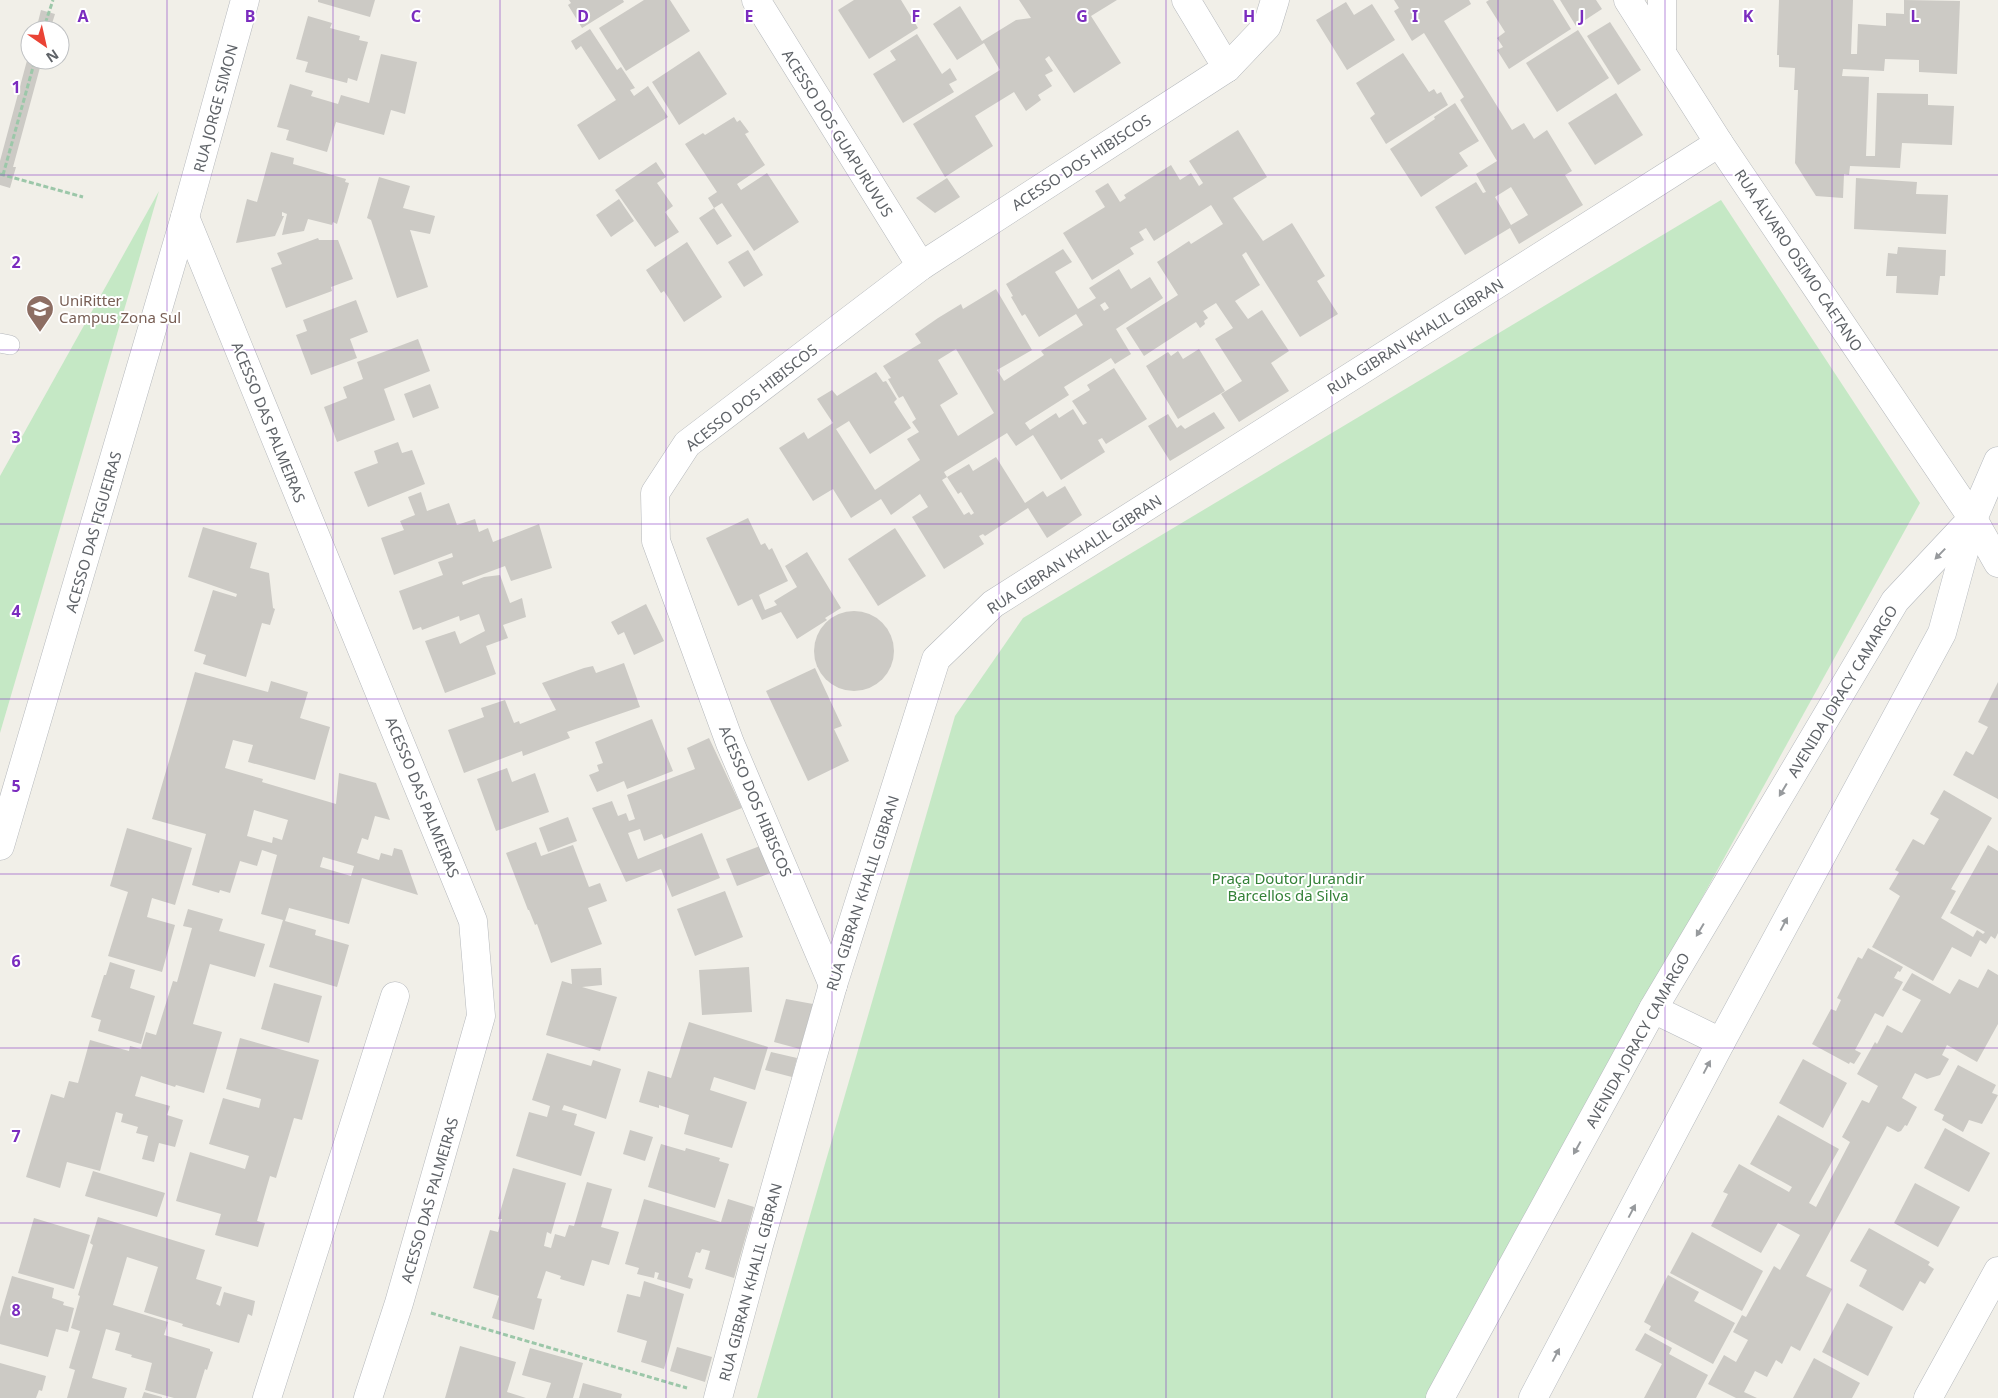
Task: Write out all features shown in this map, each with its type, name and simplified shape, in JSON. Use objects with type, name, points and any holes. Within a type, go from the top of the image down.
[{"type":"street","name":"RUA JORGE SIMON","points":[[185,217],[245,0]]},
{"type":"street","name":"ACESSO DOS GUAPURUVUS","points":[[756,0],[921,266]]},
{"type":"street","points":[[1186,0],[1228,68]]},
{"type":"street","name":"ACESSO DOS HIBISCOS","points":[[833,985],[730,743],[656,541],[655,492],[687,444],[921,266],[1228,68],[1267,26],[1274,0]]},
{"type":"street","name":"RUA ÁLVARO OSIMO CAETANO","points":[[1628,0],[1719,143],[1973,518],[1998,563]]},
{"type":"street","points":[[1662,0],[1662,51]]},
{"type":"street","name":"RUA GIBRAN KHALIL GIBRAN","points":[[718,1398],[759,1245],[833,985],[936,659],[993,604],[1719,143]]},
{"type":"street","name":"ACESSO DAS FIGUEIRAS","points":[[0,846],[185,217]]},
{"type":"street","name":"ACESSO DAS PALMEIRAS","points":[[185,217],[473,921],[481,1016],[399,1303],[368,1398]]},
{"type":"street","points":[[1533,1398],[1721,1042],[1942,633],[1973,518],[1998,461]]},
{"type":"street","name":"AVENIDA JORACY CAMARGO","points":[[1450,1393],[1653,1009],[1895,601],[1973,518]]},
{"type":"street","points":[[267,1398],[395,996]]},
{"type":"street","points":[[1653,1009],[1721,1042]]},
{"type":"street","points":[[1928,1398],[1998,1270]]},
{"type":"path","points":[[46,20],[53,0]]},
{"type":"path","points":[[32,70],[2,174],[83,197]]},
{"type":"path","points":[[399,1303],[718,1398]]},
{"type":"green space","points":[[159,191],[0,733],[0,476]]},
{"type":"green space","name":"Praça Doutor Jurandir Barcellos da Silva","points":[[1721,200],[1920,503],[1426,1398],[757,1398],[955,716],[1023,618]]},
{"type":"building","points":[[318,0],[375,0],[370,17],[318,2]]},
{"type":"building","points":[[569,0],[623,0],[624,2],[582,28],[568,5],[571,3]]},
{"type":"building","points":[[644,0],[670,0],[690,31],[626,71],[599,28]]},
{"type":"building","points":[[854,0],[901,0],[918,28],[869,59],[838,10]]},
{"type":"building","points":[[1019,0],[1117,0],[1091,16],[1121,63],[1074,93],[1049,56],[1045,59],[1053,71],[1045,75],[1052,86],[1038,95],[1041,100],[1026,111],[1014,92],[975,116],[993,146],[945,177],[913,124],[1000,70],[984,43],[957,60],[933,24],[960,6],[982,41],[1016,20],[1031,18]]},
{"type":"building","points":[[1394,0],[1469,0],[1471,4],[1444,21],[1512,130],[1524,123],[1534,139],[1547,130],[1572,171],[1565,175],[1583,205],[1519,244],[1510,228],[1465,255],[1435,207],[1476,182],[1483,193],[1486,192],[1476,174],[1497,161],[1460,100],[1464,97],[1424,33],[1412,41],[1394,11],[1399,8]],"holes":[[[1511,187],[1528,215],[1511,225],[1495,197]]]},
{"type":"building","points":[[1489,0],[1553,0],[1571,29],[1509,69],[1497,50],[1503,47],[1497,38],[1505,32],[1486,2]]},
{"type":"building","points":[[1560,0],[1596,0],[1602,9],[1576,26]]},
{"type":"building","points":[[1779,0],[1853,0],[1851,54],[1857,54],[1858,24],[1886,26],[1886,13],[1904,14],[1904,0],[1960,1],[1957,74],[1919,72],[1919,60],[1885,59],[1884,71],[1843,69],[1842,76],[1869,77],[1866,156],[1875,156],[1877,93],[1928,94],[1928,105],[1954,106],[1952,145],[1902,143],[1900,168],[1850,166],[1849,175],[1844,174],[1843,198],[1816,196],[1795,163],[1798,90],[1794,90],[1795,68],[1779,67],[1779,55],[1777,55]]},
{"type":"building","points":[[1346,2],[1354,15],[1372,4],[1395,40],[1347,70],[1316,20]]},
{"type":"building","points":[[41,10],[55,14],[53,20],[38,20]]},
{"type":"building","points":[[308,16],[332,23],[330,28],[360,36],[359,40],[368,42],[357,81],[348,78],[347,83],[305,72],[308,62],[296,59]]},
{"type":"building","points":[[1610,22],[1641,70],[1618,85],[1587,36]]},
{"type":"building","points":[[590,29],[617,70],[621,67],[635,88],[630,90],[634,96],[648,86],[668,117],[599,160],[577,125],[616,100],[581,46],[576,50],[571,41]]},
{"type":"building","points":[[1578,30],[1609,78],[1557,112],[1526,63]]},
{"type":"building","points":[[917,34],[942,74],[950,68],[957,80],[949,84],[954,92],[903,123],[873,74],[896,60],[890,51]]},
{"type":"building","points":[[699,51],[727,94],[679,125],[652,82]]},
{"type":"building","points":[[1403,53],[1429,92],[1434,89],[1437,94],[1441,92],[1448,105],[1386,144],[1370,118],[1375,114],[1356,83]]},
{"type":"building","points":[[381,54],[417,62],[405,114],[391,110],[384,135],[336,122],[327,152],[286,140],[289,130],[277,127],[290,84],[313,91],[311,96],[338,104],[341,95],[369,103]]},
{"type":"building","points":[[24,70],[39,70],[13,167],[16,167],[10,188],[0,185],[0,161]]},
{"type":"building","points":[[1616,93],[1643,135],[1595,165],[1568,123]]},
{"type":"building","points":[[1455,103],[1479,141],[1459,153],[1468,166],[1421,197],[1390,149],[1435,119],[1434,117]]},
{"type":"building","points":[[734,117],[737,122],[740,120],[749,132],[745,134],[765,165],[737,184],[741,190],[767,173],[799,222],[754,251],[722,203],[714,208],[708,198],[717,192],[685,144],[703,133],[705,135]]},
{"type":"building","points":[[1238,130],[1267,177],[1233,198],[1263,241],[1292,223],[1325,276],[1317,281],[1338,314],[1300,337],[1246,252],[1242,255],[1260,285],[1235,301],[1248,319],[1262,310],[1289,351],[1271,363],[1289,391],[1239,422],[1221,394],[1242,381],[1215,339],[1233,328],[1216,303],[1203,311],[1208,318],[1200,328],[1196,322],[1144,356],[1126,328],[1178,295],[1157,262],[1189,241],[1191,244],[1223,224],[1211,205],[1154,241],[1146,228],[1139,232],[1144,240],[1130,248],[1134,254],[1092,280],[1063,233],[1105,207],[1095,191],[1108,183],[1120,202],[1126,198],[1124,195],[1171,165],[1180,180],[1191,173],[1199,186],[1203,183],[1189,161]]},
{"type":"building","points":[[271,152],[294,158],[293,164],[346,179],[345,182],[349,183],[337,224],[333,222],[332,225],[308,219],[304,231],[282,235],[287,214],[282,212],[282,216],[284,216],[275,236],[236,243],[247,199],[257,202]]},
{"type":"building","points":[[656,162],[666,177],[657,183],[673,206],[665,212],[679,232],[655,247],[615,190]]},
{"type":"building","points":[[379,177],[410,186],[403,208],[435,216],[430,234],[410,230],[428,287],[397,298],[371,220],[367,218]]},
{"type":"building","points":[[947,178],[960,197],[935,213],[916,198]]},
{"type":"building","points":[[1856,178],[1917,182],[1916,194],[1948,195],[1946,234],[1854,229]]},
{"type":"building","points":[[619,199],[634,221],[611,237],[596,215]]},
{"type":"building","points":[[714,208],[732,236],[717,245],[699,218]]},
{"type":"building","points":[[318,238],[319,240],[338,240],[353,279],[331,287],[332,291],[286,308],[271,268],[282,264],[277,253]]},
{"type":"building","points":[[687,242],[722,297],[684,322],[664,291],[661,293],[646,270]]},
{"type":"building","points":[[1898,247],[1946,250],[1945,276],[1940,276],[1938,295],[1896,293],[1897,276],[1886,276],[1888,253],[1897,254]]},
{"type":"building","points":[[1063,249],[1072,262],[1055,272],[1078,309],[1096,298],[1089,288],[1119,269],[1131,289],[1150,277],[1163,298],[1116,329],[1131,354],[1115,364],[1111,358],[1064,387],[1069,395],[1025,423],[1030,430],[1056,413],[1059,418],[1073,409],[1083,425],[1087,423],[1072,401],[1090,390],[1087,385],[1114,368],[1147,419],[1106,444],[1102,438],[1098,440],[1105,452],[1061,480],[1033,435],[1016,446],[1007,433],[944,472],[947,477],[969,464],[973,471],[996,457],[1025,503],[1043,491],[1047,497],[1065,486],[1082,515],[1047,538],[1028,508],[985,536],[983,534],[979,536],[984,544],[944,569],[912,517],[928,507],[920,494],[891,515],[881,499],[851,518],[833,489],[813,501],[779,448],[804,432],[808,439],[833,423],[817,399],[832,390],[837,396],[876,372],[883,382],[886,381],[897,399],[894,402],[911,428],[870,454],[849,421],[836,429],[875,490],[920,460],[907,439],[919,432],[912,422],[916,419],[903,396],[899,398],[888,379],[891,378],[883,366],[921,343],[915,334],[961,304],[963,309],[996,289],[1032,350],[997,370],[1004,381],[1044,355],[1041,351],[1083,325],[1076,314],[1039,337],[1025,314],[1022,316],[1006,284]],"holes":[[[1105,302],[1109,308],[1104,311],[1100,305]],[[956,349],[994,413],[958,436],[940,405],[958,394],[938,360]],[[947,477],[958,494],[961,492],[974,513],[971,515],[969,512],[964,515],[942,480]]]},
{"type":"building","points":[[748,250],[763,275],[744,287],[728,262]]},
{"type":"building","points":[[356,300],[368,332],[350,339],[357,358],[311,375],[296,335],[307,331],[303,320]]},
{"type":"building","points":[[418,339],[430,371],[384,389],[395,420],[337,442],[324,407],[347,398],[343,387],[363,379],[357,362]]},
{"type":"building","points":[[1199,349],[1225,391],[1178,419],[1146,366],[1168,352],[1171,356],[1178,351],[1183,359]]},
{"type":"building","points":[[430,384],[439,408],[413,418],[404,394]]},
{"type":"building","points":[[1214,412],[1225,428],[1170,461],[1148,426],[1168,414],[1177,428],[1181,425],[1185,429]]},
{"type":"building","points":[[398,442],[402,453],[412,450],[425,484],[368,507],[354,472],[378,463],[374,451]]},
{"type":"building","points":[[421,492],[427,511],[449,503],[457,525],[475,519],[479,532],[488,528],[493,542],[539,524],[552,568],[511,581],[505,566],[462,582],[463,585],[484,577],[500,575],[510,603],[522,598],[526,617],[503,625],[508,638],[486,646],[496,674],[445,693],[425,641],[455,631],[460,644],[485,631],[479,614],[460,621],[459,616],[422,630],[421,627],[413,630],[399,591],[443,575],[438,562],[453,557],[452,553],[394,575],[381,538],[404,530],[400,521],[415,515],[408,497]]},
{"type":"building","points":[[748,518],[761,545],[765,543],[769,550],[772,548],[788,581],[759,595],[765,610],[777,605],[774,601],[797,587],[785,566],[807,552],[841,608],[825,618],[827,620],[797,639],[781,612],[762,620],[752,599],[738,606],[706,538]]},
{"type":"building","points":[[203,527],[257,543],[250,568],[269,573],[273,608],[275,609],[270,625],[262,623],[246,677],[203,664],[206,655],[194,651],[213,590],[236,597],[237,594],[188,577]]},
{"type":"building","points":[[895,528],[926,576],[878,606],[848,559]]},
{"type":"building","points":[[646,604],[664,641],[634,655],[624,632],[618,635],[611,622]]},
{"type":"building","points":[[854,611],[869,614],[882,623],[891,636],[894,651],[891,666],[882,679],[869,688],[854,691],[839,688],[826,679],[817,666],[814,651],[817,636],[826,623],[839,614]]},
{"type":"building","points":[[624,663],[640,707],[567,732],[570,738],[523,756],[522,751],[464,773],[448,730],[484,717],[481,708],[505,700],[514,723],[519,721],[520,724],[556,710],[542,683],[584,668],[593,666],[596,673]]},
{"type":"building","points":[[815,668],[842,726],[834,729],[849,761],[808,781],[766,691]]},
{"type":"building","points":[[195,672],[268,692],[271,681],[308,692],[300,718],[330,727],[315,780],[248,762],[253,745],[233,740],[225,768],[263,779],[262,782],[336,804],[339,773],[376,783],[390,820],[375,816],[368,840],[362,838],[357,853],[379,860],[381,853],[392,856],[394,848],[402,850],[418,895],[362,878],[349,924],[289,908],[285,921],[316,930],[315,935],[349,945],[337,987],[269,967],[283,920],[261,914],[277,855],[262,850],[257,866],[240,861],[230,893],[220,890],[219,893],[192,885],[206,834],[152,819]],"holes":[[[254,810],[288,820],[282,840],[273,837],[272,843],[247,836]],[[323,857],[354,866],[351,876],[320,867]]]},
{"type":"building","points":[[1998,682],[1998,799],[1953,775],[1966,751],[1973,755],[1988,727],[1978,722]]},
{"type":"building","points":[[652,719],[673,771],[627,789],[624,781],[597,792],[589,775],[599,771],[597,765],[603,763],[595,742]]},
{"type":"building","points":[[709,738],[742,808],[664,839],[662,834],[644,841],[640,829],[628,833],[638,859],[702,833],[720,878],[672,897],[661,869],[626,882],[592,808],[612,801],[618,816],[626,813],[629,821],[635,819],[627,795],[695,769],[687,748]]},
{"type":"building","points":[[507,768],[512,782],[535,773],[549,812],[496,831],[477,779]]},
{"type":"building","points":[[1944,790],[1992,818],[1951,889],[1956,891],[1941,918],[1973,937],[1977,930],[1983,934],[1985,932],[1950,913],[1988,845],[1998,851],[1998,933],[1995,939],[1991,936],[1986,944],[1980,940],[1971,957],[1952,947],[1933,981],[1872,947],[1900,896],[1889,889],[1899,872],[1895,870],[1913,839],[1924,845],[1939,819],[1930,814]]},
{"type":"building","points":[[568,817],[577,841],[548,852],[539,828]]},
{"type":"building","points":[[127,828],[192,848],[175,905],[152,898],[147,917],[175,925],[162,972],[108,956],[128,892],[110,886]]},
{"type":"building","points":[[536,842],[541,856],[573,845],[589,887],[600,883],[607,901],[588,908],[602,944],[551,963],[537,924],[535,925],[528,910],[506,853]]},
{"type":"building","points":[[760,846],[773,872],[737,886],[726,859]]},
{"type":"building","points":[[725,891],[743,937],[695,956],[677,909]]},
{"type":"building","points":[[188,909],[223,919],[219,931],[265,944],[255,977],[210,964],[193,1024],[222,1032],[204,1093],[176,1085],[175,1087],[141,1076],[135,1096],[170,1106],[167,1115],[183,1120],[175,1147],[159,1143],[154,1162],[142,1159],[148,1136],[136,1133],[138,1127],[121,1122],[123,1114],[116,1112],[100,1171],[67,1162],[60,1188],[26,1177],[51,1094],[64,1098],[69,1081],[78,1083],[90,1040],[129,1051],[130,1046],[141,1049],[146,1032],[156,1035],[173,981],[177,982],[192,928],[183,926]]},
{"type":"building","points":[[1868,948],[1903,967],[1894,978],[1903,982],[1883,1017],[1875,1013],[1855,1050],[1861,1053],[1854,1064],[1850,1062],[1849,1064],[1812,1044],[1831,1009],[1836,1011],[1841,1000],[1837,998],[1858,957],[1862,959]]},
{"type":"building","points":[[110,962],[135,970],[130,988],[155,996],[141,1044],[98,1031],[101,1020],[91,1017]]},
{"type":"building","points":[[749,967],[752,1012],[702,1015],[699,970]]},
{"type":"building","points":[[601,968],[602,985],[582,987],[617,997],[600,1051],[546,1035],[562,981],[572,984],[571,969]]},
{"type":"building","points":[[1988,969],[1998,975],[1998,1024],[1977,1062],[1947,1045],[1942,1055],[1949,1059],[1940,1075],[1927,1079],[1915,1073],[1902,1098],[1917,1107],[1907,1126],[1905,1125],[1898,1132],[1887,1126],[1806,1276],[1832,1289],[1800,1351],[1791,1346],[1782,1364],[1776,1360],[1767,1377],[1755,1371],[1744,1392],[1757,1398],[1736,1398],[1708,1384],[1724,1355],[1736,1362],[1748,1340],[1733,1332],[1742,1315],[1746,1317],[1774,1266],[1780,1270],[1800,1235],[1778,1223],[1761,1253],[1711,1226],[1728,1194],[1723,1192],[1739,1164],[1789,1192],[1792,1187],[1750,1164],[1778,1115],[1839,1149],[1809,1203],[1816,1207],[1850,1142],[1842,1137],[1862,1100],[1869,1103],[1878,1086],[1857,1074],[1887,1025],[1902,1033],[1921,1000],[1902,990],[1912,973],[1950,994],[1959,979],[1978,988]]},
{"type":"building","points":[[274,983],[322,996],[309,1043],[261,1029]]},
{"type":"building","points":[[786,999],[813,1004],[800,1049],[774,1042]]},
{"type":"building","points":[[689,1022],[768,1047],[755,1090],[714,1077],[710,1090],[747,1102],[732,1148],[684,1134],[689,1115],[659,1105],[659,1108],[639,1102],[648,1071],[671,1078]]},
{"type":"building","points":[[240,1038],[319,1060],[302,1120],[294,1118],[276,1178],[270,1176],[257,1221],[265,1223],[258,1247],[215,1235],[221,1214],[176,1201],[190,1152],[245,1169],[249,1156],[209,1144],[223,1098],[259,1108],[261,1099],[226,1089]]},
{"type":"building","points":[[771,1052],[797,1058],[792,1077],[765,1070]]},
{"type":"building","points":[[547,1053],[591,1066],[593,1060],[621,1069],[606,1119],[564,1105],[562,1110],[577,1114],[574,1125],[595,1132],[581,1176],[516,1156],[529,1112],[547,1117],[550,1106],[532,1100]]},
{"type":"building","points":[[1803,1059],[1847,1083],[1823,1128],[1779,1103]]},
{"type":"building","points":[[1958,1065],[1996,1085],[1992,1093],[1998,1095],[1982,1124],[1969,1120],[1963,1132],[1942,1120],[1944,1115],[1934,1110]]},
{"type":"building","points":[[1945,1128],[1990,1153],[1969,1192],[1924,1168]]},
{"type":"building","points":[[630,1130],[653,1137],[645,1161],[623,1154]]},
{"type":"building","points":[[661,1144],[685,1151],[686,1148],[720,1158],[719,1161],[729,1164],[715,1208],[648,1187]]},
{"type":"building","points":[[513,1168],[566,1183],[551,1234],[547,1232],[544,1246],[551,1248],[555,1234],[565,1237],[569,1225],[574,1226],[587,1182],[612,1189],[601,1227],[619,1232],[609,1265],[592,1260],[584,1286],[560,1279],[561,1276],[546,1271],[537,1298],[542,1299],[534,1330],[492,1318],[499,1296],[473,1288],[490,1230],[498,1232],[502,1219],[498,1219]]},
{"type":"building","points":[[93,1171],[165,1193],[157,1217],[85,1196]]},
{"type":"building","points":[[1915,1183],[1960,1207],[1938,1247],[1894,1223]]},
{"type":"building","points":[[644,1199],[721,1222],[728,1199],[754,1207],[734,1278],[705,1269],[710,1251],[702,1249],[700,1253],[696,1252],[688,1277],[693,1279],[690,1289],[657,1279],[659,1273],[655,1272],[654,1278],[637,1274],[639,1268],[625,1264]]},
{"type":"building","points":[[98,1217],[205,1250],[196,1279],[222,1287],[216,1304],[220,1306],[224,1292],[255,1301],[252,1316],[248,1314],[239,1343],[182,1326],[183,1324],[144,1312],[158,1267],[127,1257],[113,1305],[168,1322],[164,1335],[210,1349],[213,1352],[207,1370],[205,1369],[196,1398],[174,1398],[145,1390],[152,1363],[115,1350],[120,1333],[106,1329],[92,1378],[127,1388],[124,1398],[67,1398],[75,1370],[69,1368],[80,1331],[71,1328],[80,1296],[78,1295],[93,1245],[90,1243]]},
{"type":"building","points":[[34,1218],[90,1235],[74,1289],[18,1273]]},
{"type":"building","points":[[1869,1228],[1930,1262],[1928,1265],[1934,1269],[1925,1284],[1920,1281],[1903,1311],[1859,1286],[1867,1270],[1850,1261]]},
{"type":"building","points":[[1692,1232],[1763,1271],[1742,1311],[1670,1273]]},
{"type":"building","points":[[1668,1275],[1699,1292],[1694,1301],[1735,1323],[1713,1364],[1649,1330],[1651,1326],[1644,1322]]},
{"type":"building","points":[[12,1276],[54,1288],[52,1298],[64,1302],[63,1305],[74,1308],[68,1332],[56,1329],[48,1357],[0,1344],[0,1317]]},
{"type":"building","points":[[644,1281],[684,1294],[664,1369],[641,1362],[647,1341],[617,1332],[627,1294],[640,1297]]},
{"type":"building","points":[[1847,1303],[1893,1327],[1868,1376],[1822,1352]]},
{"type":"building","points":[[1645,1333],[1672,1348],[1669,1354],[1708,1375],[1696,1398],[1644,1398],[1662,1364],[1635,1350]]},
{"type":"building","points":[[460,1346],[516,1362],[507,1392],[526,1398],[445,1398]]},
{"type":"building","points":[[677,1347],[712,1357],[705,1382],[670,1371]]},
{"type":"building","points":[[530,1348],[583,1363],[573,1398],[546,1398],[551,1383],[522,1375]]},
{"type":"building","points":[[1814,1358],[1860,1383],[1852,1398],[1793,1398]]},
{"type":"building","points":[[0,1363],[46,1376],[42,1391],[39,1390],[36,1398],[0,1398]]},
{"type":"building","points":[[583,1383],[622,1394],[621,1398],[579,1398]]},
{"type":"building","points":[[144,1392],[162,1397],[162,1398],[142,1398]]},
{"type":"place","name":"UniRitter Campus Zona Sul","points":[[40,333]]}]
